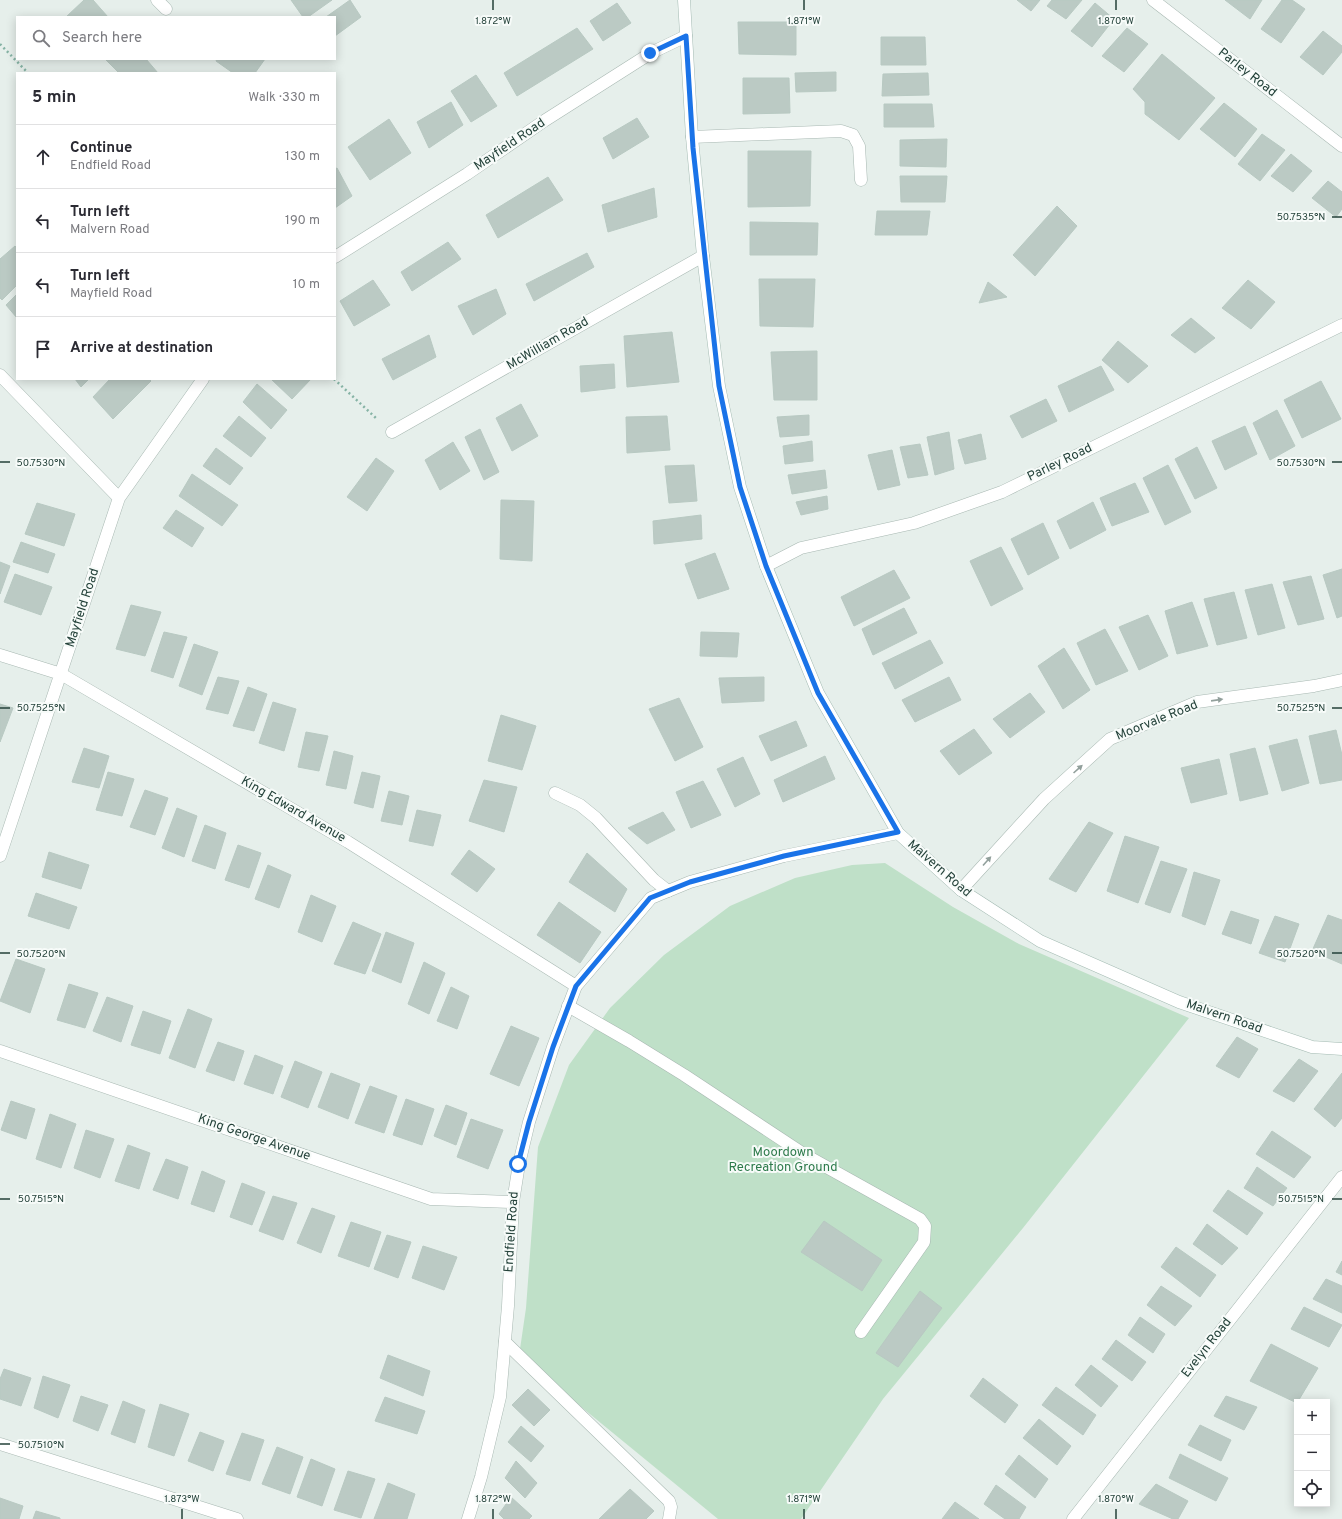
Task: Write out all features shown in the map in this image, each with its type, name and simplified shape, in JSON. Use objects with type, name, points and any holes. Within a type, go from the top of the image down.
[{"type":"street","points":[[157,0],[166,9]]},
{"type":"street","name":"Malvern Road","points":[[684,0],[692,138],[704,256],[719,386],[740,487],[766,566],[818,693],[898,832],[961,890],[1040,940],[1179,1002],[1312,1047],[1342,1048]]},
{"type":"street","name":"Parley Road","points":[[1153,0],[1342,146]]},
{"type":"street","name":"Mayfield Road","points":[[336,256],[466,174],[544,121],[650,53],[686,36]]},
{"type":"street","points":[[692,138],[841,131],[853,134],[858,146],[861,180]]},
{"type":"street","name":"McWilliam Road","points":[[392,432],[704,256]]},
{"type":"street","name":"Parley Road","points":[[766,566],[801,548],[914,523],[1002,492],[1342,325]]},
{"type":"street","points":[[0,375],[119,498]]},
{"type":"street","name":"Mayfield Road","points":[[0,856],[119,498],[202,380]]},
{"type":"street","name":"King Edward Avenue","points":[[0,655],[61,674],[348,842],[576,986]]},
{"type":"street","name":"Moorvale Road","points":[[961,890],[1044,799],[1110,739],[1197,702],[1314,686],[1342,680]]},
{"type":"street","points":[[555,793],[580,805],[596,818],[654,880],[668,891]]},
{"type":"street","name":"Endfield Road","points":[[468,1519],[481,1476],[500,1396],[505,1342],[513,1202],[518,1164],[529,1122],[576,986],[650,898],[690,882],[784,856],[898,832]]},
{"type":"street","points":[[568,1006],[684,1075],[805,1155],[920,1219],[925,1226],[924,1242],[861,1332]]},
{"type":"street","name":"King George Avenue","points":[[0,1051],[431,1199],[513,1202]]},
{"type":"street","name":"Evelyn Road","points":[[1073,1519],[1342,1177]]},
{"type":"street","points":[[505,1342],[669,1501],[671,1508],[669,1519]]},
{"type":"street","points":[[0,1444],[237,1519]]},
{"type":"path","points":[[0,44],[27,72]]},
{"type":"path","points":[[335,380],[392,432]]},
{"type":"green space","name":"Moordown Recreation Ground","points":[[885,863],[953,907],[1019,944],[1189,1018],[1023,1228],[883,1399],[801,1519],[718,1519],[519,1356],[526,1308],[538,1147],[569,1065],[610,1008],[664,955],[730,906],[795,878],[852,865]]},
{"type":"building","points":[[84,0],[93,0],[107,16],[67,16]]},
{"type":"building","points":[[291,0],[332,0],[309,16],[302,16]]},
{"type":"building","points":[[350,0],[361,17],[336,35],[336,16],[327,16]]},
{"type":"building","points":[[1017,0],[1040,0],[1031,11]]},
{"type":"building","points":[[1052,0],[1082,0],[1066,19],[1047,6]]},
{"type":"building","points":[[1225,0],[1262,0],[1250,19]]},
{"type":"building","points":[[1282,0],[1292,0],[1305,9],[1281,43],[1261,29]]},
{"type":"building","points":[[617,3],[631,23],[603,41],[590,21]]},
{"type":"building","points":[[1095,3],[1114,19],[1092,47],[1071,31]]},
{"type":"building","points":[[738,22],[796,22],[796,55],[739,54]]},
{"type":"building","points":[[577,28],[593,49],[517,96],[504,73]]},
{"type":"building","points":[[1127,28],[1148,44],[1124,72],[1102,56]]},
{"type":"building","points":[[1323,31],[1342,46],[1342,52],[1323,75],[1300,57]]},
{"type":"building","points":[[881,37],[925,37],[926,65],[881,65]]},
{"type":"building","points":[[1162,54],[1215,98],[1179,140],[1145,114],[1145,102],[1133,89]]},
{"type":"building","points":[[106,60],[147,60],[157,72],[118,72]]},
{"type":"building","points":[[264,60],[256,72],[232,72],[216,61]]},
{"type":"building","points":[[836,72],[836,91],[796,92],[795,73]]},
{"type":"building","points":[[928,73],[929,95],[882,96],[883,74]]},
{"type":"building","points":[[476,75],[497,106],[471,122],[451,91]]},
{"type":"building","points":[[743,78],[789,78],[790,113],[743,114]]},
{"type":"building","points":[[451,102],[463,125],[429,148],[417,122]]},
{"type":"building","points":[[1224,103],[1257,129],[1235,157],[1200,129]]},
{"type":"building","points":[[884,104],[932,104],[934,127],[884,127]]},
{"type":"building","points":[[637,118],[649,137],[613,159],[603,138]]},
{"type":"building","points":[[389,119],[411,153],[370,180],[348,147]]},
{"type":"building","points":[[1262,134],[1285,150],[1260,181],[1238,164]]},
{"type":"building","points":[[947,139],[946,167],[900,166],[900,140]]},
{"type":"building","points":[[748,151],[811,151],[810,206],[748,207]]},
{"type":"building","points":[[1291,154],[1312,171],[1293,192],[1271,176]]},
{"type":"building","points":[[336,168],[352,196],[336,207]]},
{"type":"building","points":[[900,176],[947,176],[945,202],[901,202]]},
{"type":"building","points":[[548,177],[563,200],[498,238],[486,215]]},
{"type":"building","points":[[1328,181],[1342,192],[1342,209],[1336,217],[1312,198]]},
{"type":"building","points":[[654,188],[657,217],[608,232],[602,205]]},
{"type":"building","points":[[1057,206],[1077,226],[1035,276],[1013,255]]},
{"type":"building","points":[[877,211],[930,211],[927,235],[875,235]]},
{"type":"building","points":[[750,222],[818,223],[817,255],[750,255]]},
{"type":"building","points":[[448,242],[461,259],[412,291],[401,272]]},
{"type":"building","points":[[15,246],[16,247],[16,286],[2,300],[0,298],[0,259]]},
{"type":"building","points":[[587,253],[594,267],[534,301],[526,284]]},
{"type":"building","points":[[759,279],[815,279],[813,327],[760,326]]},
{"type":"building","points":[[373,280],[390,305],[354,326],[340,301]]},
{"type":"building","points":[[1248,280],[1275,302],[1251,329],[1222,308]]},
{"type":"building","points":[[988,282],[1007,297],[979,303]]},
{"type":"building","points":[[496,289],[506,314],[473,335],[458,306]]},
{"type":"building","points":[[16,295],[16,317],[6,305]]},
{"type":"building","points":[[1191,318],[1215,338],[1195,353],[1171,335]]},
{"type":"building","points":[[672,332],[679,382],[627,387],[624,336]]},
{"type":"building","points":[[429,335],[436,357],[393,380],[382,359]]},
{"type":"building","points":[[1118,341],[1148,366],[1128,383],[1102,360]]},
{"type":"building","points":[[817,351],[817,400],[774,400],[771,352]]},
{"type":"building","points":[[614,364],[615,388],[581,392],[580,366]]},
{"type":"building","points":[[1101,366],[1114,390],[1069,412],[1058,386]]},
{"type":"building","points":[[76,380],[88,380],[81,387]]},
{"type":"building","points":[[109,380],[151,381],[113,419],[93,397]]},
{"type":"building","points":[[272,380],[310,380],[292,399]]},
{"type":"building","points":[[1321,381],[1341,419],[1302,438],[1284,400]]},
{"type":"building","points":[[257,384],[287,410],[271,429],[243,402]]},
{"type":"building","points":[[1046,399],[1057,421],[1022,438],[1010,416]]},
{"type":"building","points":[[521,404],[538,436],[512,451],[496,418]]},
{"type":"building","points":[[1277,410],[1295,446],[1270,460],[1253,423]]},
{"type":"building","points":[[809,415],[809,435],[780,437],[777,417]]},
{"type":"building","points":[[239,416],[266,438],[251,457],[223,436]]},
{"type":"building","points":[[667,416],[670,450],[627,453],[626,417]]},
{"type":"building","points":[[1245,426],[1257,454],[1225,470],[1212,441]]},
{"type":"building","points":[[480,429],[499,472],[484,480],[465,437]]},
{"type":"building","points":[[949,432],[954,469],[935,475],[927,437]]},
{"type":"building","points":[[981,434],[986,459],[965,464],[958,440]]},
{"type":"building","points":[[812,441],[813,461],[785,464],[783,446]]},
{"type":"building","points":[[453,442],[470,471],[440,490],[425,460]]},
{"type":"building","points":[[920,444],[928,475],[908,478],[900,447]]},
{"type":"building","points":[[1197,447],[1217,488],[1195,499],[1175,459]]},
{"type":"building","points":[[216,448],[243,468],[230,485],[203,466]]},
{"type":"building","points":[[892,450],[900,485],[878,490],[868,455]]},
{"type":"building","points":[[376,458],[394,471],[367,511],[347,497]]},
{"type":"building","points":[[694,465],[697,501],[669,503],[665,466]]},
{"type":"building","points":[[1168,465],[1191,512],[1165,525],[1143,478]]},
{"type":"building","points":[[825,470],[827,488],[792,494],[788,475]]},
{"type":"building","points":[[192,474],[238,505],[222,526],[179,496]]},
{"type":"building","points":[[1135,483],[1149,512],[1112,526],[1100,498]]},
{"type":"building","points":[[827,496],[828,509],[801,515],[796,502]]},
{"type":"building","points":[[501,500],[534,501],[532,561],[500,559]]},
{"type":"building","points":[[1093,502],[1106,530],[1070,549],[1057,521]]},
{"type":"building","points":[[37,503],[75,514],[64,546],[25,534]]},
{"type":"building","points":[[176,510],[204,528],[192,547],[163,528]]},
{"type":"building","points":[[701,515],[702,539],[654,544],[653,521]]},
{"type":"building","points":[[1043,523],[1059,558],[1028,575],[1011,539]]},
{"type":"building","points":[[21,542],[55,554],[48,573],[13,562]]},
{"type":"building","points":[[1001,547],[1023,589],[991,606],[970,561]]},
{"type":"building","points":[[715,553],[729,589],[698,599],[685,564]]},
{"type":"building","points":[[0,562],[10,566],[0,594]]},
{"type":"building","points":[[1342,569],[1342,616],[1337,618],[1323,575]]},
{"type":"building","points":[[894,570],[910,598],[854,626],[841,597]]},
{"type":"building","points":[[15,574],[52,587],[41,615],[4,602]]},
{"type":"building","points":[[1311,576],[1324,619],[1298,625],[1283,582]]},
{"type":"building","points":[[1272,584],[1285,628],[1258,635],[1245,590]]},
{"type":"building","points":[[1234,592],[1247,638],[1217,645],[1204,599]]},
{"type":"building","points":[[1192,602],[1208,646],[1177,654],[1165,611]]},
{"type":"building","points":[[131,605],[161,612],[145,656],[116,649]]},
{"type":"building","points":[[904,608],[917,633],[873,655],[862,629]]},
{"type":"building","points":[[1148,615],[1168,656],[1139,670],[1119,627]]},
{"type":"building","points":[[1105,629],[1128,671],[1096,685],[1077,643]]},
{"type":"building","points":[[164,632],[187,637],[173,678],[151,671]]},
{"type":"building","points":[[701,632],[739,633],[737,657],[700,656]]},
{"type":"building","points":[[930,640],[943,663],[895,689],[882,663]]},
{"type":"building","points":[[194,644],[218,652],[202,695],[179,686]]},
{"type":"building","points":[[1064,648],[1090,690],[1063,709],[1038,666]]},
{"type":"building","points":[[218,677],[239,681],[228,714],[206,709]]},
{"type":"building","points":[[764,677],[764,701],[722,703],[719,678]]},
{"type":"building","points":[[949,677],[961,700],[915,722],[902,700]]},
{"type":"building","points":[[248,687],[267,694],[254,731],[233,726]]},
{"type":"building","points":[[1030,693],[1045,712],[1010,738],[993,719]]},
{"type":"building","points":[[679,698],[703,747],[675,761],[649,709]]},
{"type":"building","points":[[273,702],[296,709],[284,751],[259,743]]},
{"type":"building","points":[[0,704],[13,708],[0,742]]},
{"type":"building","points":[[501,715],[536,726],[522,770],[488,761]]},
{"type":"building","points":[[796,721],[807,746],[771,761],[759,736]]},
{"type":"building","points":[[974,729],[992,753],[959,775],[940,751]]},
{"type":"building","points":[[1336,730],[1342,755],[1342,780],[1320,784],[1309,736]]},
{"type":"building","points":[[306,732],[328,736],[319,771],[298,767]]},
{"type":"building","points":[[1297,739],[1309,783],[1282,791],[1269,746]]},
{"type":"building","points":[[84,748],[109,756],[99,788],[72,782]]},
{"type":"building","points":[[1255,748],[1268,794],[1240,801],[1230,754]]},
{"type":"building","points":[[334,751],[353,756],[346,789],[326,785]]},
{"type":"building","points":[[825,756],[835,779],[783,802],[774,780]]},
{"type":"building","points":[[743,757],[760,794],[735,807],[717,769]]},
{"type":"building","points":[[1219,759],[1227,794],[1191,803],[1181,768]]},
{"type":"building","points":[[108,772],[134,779],[122,816],[96,810]]},
{"type":"building","points":[[362,772],[380,776],[373,808],[354,803]]},
{"type":"building","points":[[484,780],[517,787],[504,832],[469,821]]},
{"type":"building","points":[[703,781],[721,815],[691,828],[676,792]]},
{"type":"building","points":[[145,790],[168,798],[155,835],[130,827]]},
{"type":"building","points":[[389,791],[409,796],[402,825],[381,821]]},
{"type":"building","points":[[177,808],[197,816],[184,857],[162,848]]},
{"type":"building","points":[[417,810],[441,815],[433,846],[409,841]]},
{"type":"building","points":[[663,812],[675,830],[647,844],[628,828]]},
{"type":"building","points":[[1089,822],[1113,833],[1076,892],[1049,879]]},
{"type":"building","points":[[205,825],[226,833],[215,869],[192,861]]},
{"type":"building","points":[[1125,836],[1159,847],[1138,903],[1107,891]]},
{"type":"building","points":[[238,845],[261,853],[249,888],[225,880]]},
{"type":"building","points":[[469,850],[495,869],[477,892],[451,874]]},
{"type":"building","points":[[49,852],[89,865],[81,889],[42,877]]},
{"type":"building","points":[[587,853],[627,889],[615,912],[569,882]]},
{"type":"building","points":[[1161,861],[1187,869],[1170,913],[1145,904]]},
{"type":"building","points":[[268,865],[291,875],[279,908],[255,899]]},
{"type":"building","points":[[1194,872],[1220,880],[1205,925],[1182,916]]},
{"type":"building","points":[[36,893],[77,907],[69,929],[28,916]]},
{"type":"building","points":[[311,895],[336,906],[322,942],[298,932]]},
{"type":"building","points":[[559,902],[601,932],[580,963],[537,935]]},
{"type":"building","points":[[1231,911],[1259,920],[1251,944],[1222,934]]},
{"type":"building","points":[[1328,915],[1342,920],[1342,964],[1312,951]]},
{"type":"building","points":[[1275,916],[1299,924],[1285,962],[1259,953]]},
{"type":"building","points":[[353,922],[381,934],[365,974],[334,964]]},
{"type":"building","points":[[386,932],[414,943],[401,983],[372,971]]},
{"type":"building","points":[[16,959],[45,969],[30,1013],[0,1001]]},
{"type":"building","points":[[424,962],[445,973],[429,1014],[408,1004]]},
{"type":"building","points":[[69,984],[98,993],[85,1028],[57,1020]]},
{"type":"building","points":[[451,987],[469,996],[457,1029],[437,1021]]},
{"type":"building","points":[[107,997],[133,1006],[121,1042],[93,1031]]},
{"type":"building","points":[[188,1009],[212,1019],[195,1068],[169,1058]]},
{"type":"building","points":[[143,1011],[171,1021],[160,1054],[131,1045]]},
{"type":"building","points":[[511,1026],[539,1038],[519,1086],[490,1074]]},
{"type":"building","points":[[1237,1037],[1258,1049],[1239,1078],[1216,1066]]},
{"type":"building","points":[[218,1042],[244,1051],[234,1081],[206,1071]]},
{"type":"building","points":[[255,1055],[283,1066],[273,1094],[244,1084]]},
{"type":"building","points":[[1299,1059],[1318,1071],[1294,1102],[1273,1091]]},
{"type":"building","points":[[295,1061],[322,1072],[308,1108],[281,1097]]},
{"type":"building","points":[[331,1073],[360,1084],[348,1119],[318,1107]]},
{"type":"building","points":[[1342,1073],[1342,1118],[1335,1127],[1314,1109]]},
{"type":"building","points":[[370,1086],[397,1096],[384,1133],[355,1123]]},
{"type":"building","points":[[406,1099],[434,1109],[422,1145],[393,1135]]},
{"type":"building","points":[[11,1101],[35,1109],[26,1139],[1,1130]]},
{"type":"building","points":[[446,1105],[467,1113],[456,1145],[434,1136]]},
{"type":"building","points":[[50,1114],[76,1124],[61,1168],[36,1159]]},
{"type":"building","points":[[471,1119],[503,1130],[488,1169],[457,1157]]},
{"type":"building","points":[[86,1130],[114,1139],[100,1178],[74,1168]]},
{"type":"building","points":[[1272,1131],[1311,1157],[1294,1178],[1256,1154]]},
{"type":"building","points":[[128,1145],[150,1153],[139,1189],[115,1181]]},
{"type":"building","points":[[166,1159],[188,1167],[178,1199],[153,1190]]},
{"type":"building","points":[[1257,1167],[1287,1188],[1273,1206],[1244,1188]]},
{"type":"building","points":[[202,1171],[225,1181],[214,1212],[191,1204]]},
{"type":"building","points":[[242,1183],[265,1192],[252,1225],[230,1217]]},
{"type":"building","points":[[1228,1190],[1263,1213],[1247,1235],[1213,1211]]},
{"type":"building","points":[[273,1196],[297,1203],[283,1240],[259,1231]]},
{"type":"building","points":[[312,1208],[335,1216],[321,1253],[297,1243]]},
{"type":"building","points":[[824,1221],[882,1260],[862,1291],[801,1252]]},
{"type":"building","points":[[351,1222],[381,1232],[369,1267],[338,1256]]},
{"type":"building","points":[[1207,1224],[1238,1248],[1222,1265],[1193,1244]]},
{"type":"building","points":[[387,1235],[411,1242],[398,1278],[374,1269]]},
{"type":"building","points":[[423,1246],[457,1257],[444,1290],[412,1278]]},
{"type":"building","points":[[1176,1247],[1216,1275],[1200,1297],[1161,1267]]},
{"type":"building","points":[[1342,1261],[1342,1275],[1336,1272]]},
{"type":"building","points":[[1326,1279],[1342,1286],[1342,1313],[1313,1299]]},
{"type":"building","points":[[1161,1286],[1192,1306],[1175,1326],[1147,1305]]},
{"type":"building","points":[[920,1291],[942,1308],[898,1367],[876,1353]]},
{"type":"building","points":[[1304,1307],[1342,1325],[1329,1347],[1291,1329]]},
{"type":"building","points":[[1140,1317],[1165,1334],[1153,1353],[1128,1335]]},
{"type":"building","points":[[1116,1340],[1146,1362],[1132,1381],[1102,1359]]},
{"type":"building","points":[[1271,1344],[1318,1368],[1299,1399],[1294,1399],[1294,1402],[1250,1381]]},
{"type":"building","points":[[388,1355],[430,1371],[423,1396],[380,1378]]},
{"type":"building","points":[[1091,1365],[1118,1386],[1101,1407],[1075,1385]]},
{"type":"building","points":[[4,1369],[31,1378],[21,1406],[0,1399],[0,1379]]},
{"type":"building","points":[[43,1376],[70,1385],[58,1418],[34,1408]]},
{"type":"building","points":[[983,1378],[1018,1405],[1005,1423],[970,1396]]},
{"type":"building","points":[[1056,1387],[1096,1415],[1083,1435],[1042,1405]]},
{"type":"building","points":[[528,1389],[550,1410],[534,1426],[512,1405]]},
{"type":"building","points":[[81,1396],[108,1405],[98,1431],[73,1421]]},
{"type":"building","points":[[1226,1396],[1257,1407],[1244,1430],[1214,1416]]},
{"type":"building","points":[[385,1397],[425,1411],[417,1434],[375,1421]]},
{"type":"building","points":[[123,1401],[145,1410],[135,1443],[111,1434]]},
{"type":"building","points":[[160,1404],[189,1414],[174,1456],[148,1447]]},
{"type":"building","points":[[1039,1419],[1071,1446],[1057,1465],[1023,1438]]},
{"type":"building","points":[[1200,1425],[1231,1440],[1221,1461],[1188,1445]]},
{"type":"building","points":[[521,1426],[544,1446],[531,1462],[508,1442]]},
{"type":"building","points":[[200,1432],[224,1441],[213,1471],[188,1461]]},
{"type":"building","points":[[242,1433],[264,1440],[250,1481],[226,1474]]},
{"type":"building","points":[[277,1447],[303,1457],[290,1494],[262,1484]]},
{"type":"building","points":[[1180,1454],[1228,1478],[1216,1501],[1169,1478]]},
{"type":"building","points":[[1019,1455],[1048,1479],[1035,1498],[1005,1474]]},
{"type":"building","points":[[311,1459],[335,1469],[322,1506],[297,1497]]},
{"type":"building","points":[[516,1461],[537,1483],[525,1498],[505,1478]]},
{"type":"building","points":[[348,1471],[375,1479],[361,1518],[334,1510]]},
{"type":"building","points":[[388,1483],[415,1494],[407,1519],[374,1519]]},
{"type":"building","points":[[1156,1484],[1188,1501],[1178,1519],[1173,1519],[1139,1504]]},
{"type":"building","points":[[996,1485],[1026,1507],[1019,1519],[1005,1519],[984,1504]]},
{"type":"building","points":[[630,1489],[654,1511],[646,1519],[599,1519]]},
{"type":"building","points":[[511,1497],[532,1516],[529,1519],[504,1519],[499,1514]]},
{"type":"building","points":[[0,1498],[23,1506],[19,1519],[0,1519]]},
{"type":"building","points":[[955,1502],[979,1519],[942,1519]]},
{"type":"building","points":[[36,1511],[60,1518],[60,1519],[33,1519]]},
{"type":"route","points":[[518,1164],[529,1122],[553,1047],[576,986],[650,898],[690,882],[784,856],[898,832],[882,807],[818,693],[766,566],[740,487],[719,386],[693,148],[686,36],[650,53]]}]
